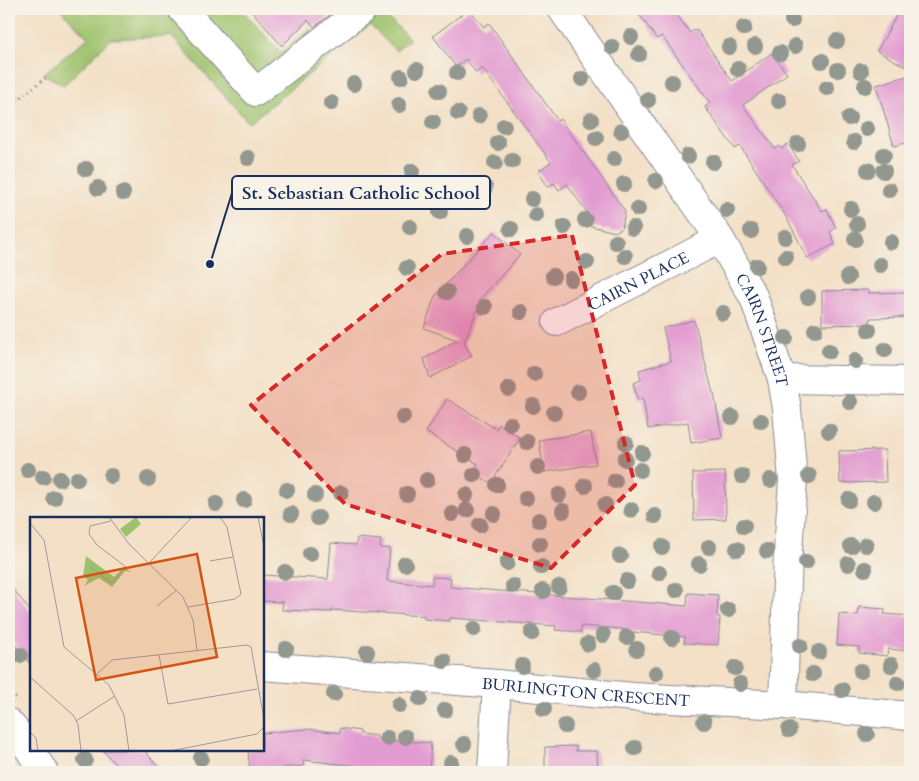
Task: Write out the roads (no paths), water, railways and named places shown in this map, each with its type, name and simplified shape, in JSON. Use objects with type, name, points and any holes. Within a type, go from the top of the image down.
[{"type":"street","points":[[182,9],[256,92],[363,9]]},
{"type":"street","name":"CAIRN STREET","points":[[562,9],[720,238],[754,298],[782,379],[794,480],[788,551],[783,705]]},
{"type":"street","name":"CAIRN PLACE","points":[[557,322],[720,238]]},
{"type":"street","points":[[782,379],[910,381]]},
{"type":"street","name":"BURLINGTON CRESCENT","points":[[264,666],[497,684],[633,697],[783,705],[910,716]]},
{"type":"street","points":[[492,772],[497,684]]},
{"type":"street","points":[[20,729],[30,747]]},
{"type":"street","points":[[32,751],[44,772]]},
{"type":"place","name":"St. Sebastian Catholic School","points":[[210,264]]}]
